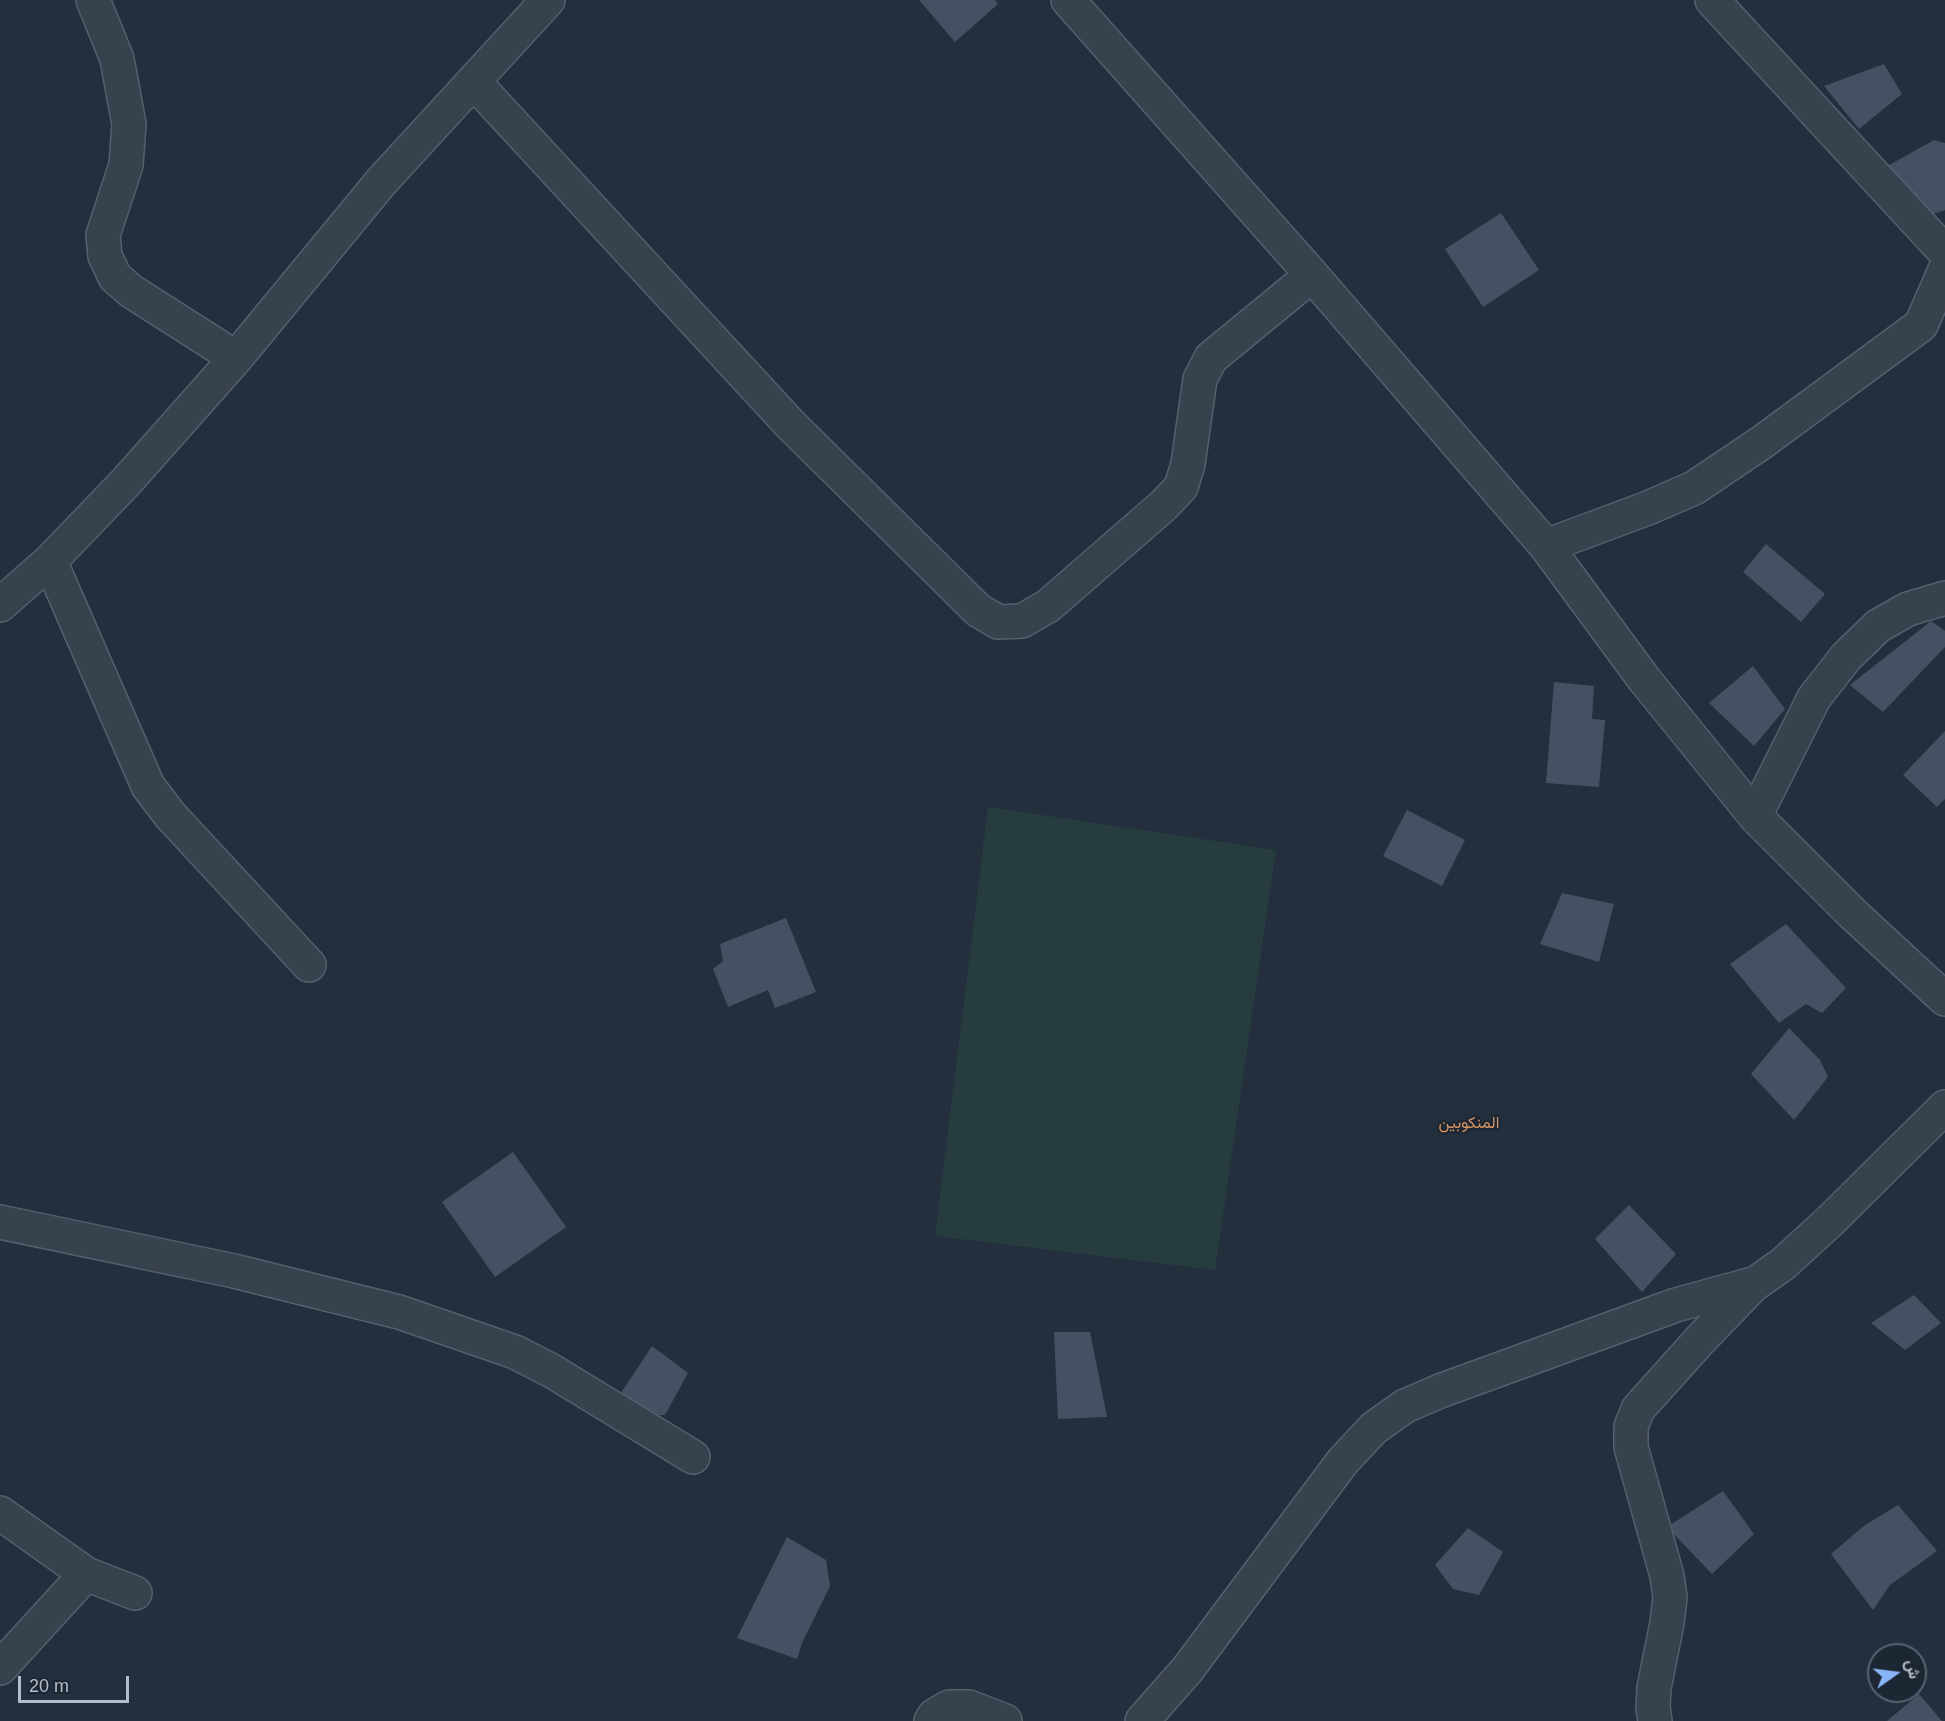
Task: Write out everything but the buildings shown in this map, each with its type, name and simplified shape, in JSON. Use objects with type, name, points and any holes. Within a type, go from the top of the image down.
[{"type":"street","points":[[93,0],[117,59],[129,124],[126,165],[103,235],[105,256],[115,277],[131,291],[236,358]]},
{"type":"street","points":[[0,606],[50,561],[126,482],[236,358],[381,182],[548,0]]},
{"type":"street","points":[[1068,0],[1312,275],[1546,546],[1644,679],[1755,816],[1853,914],[1945,999]]},
{"type":"street","points":[[1712,0],[1945,252]]},
{"type":"street","points":[[474,82],[790,424],[978,610],[998,622],[1022,621],[1048,606],[1164,505],[1181,487],[1188,464],[1200,379],[1211,358],[1312,275]]},
{"type":"street","points":[[1546,546],[1648,508],[1694,488],[1761,443],[1933,324],[1945,270]]},
{"type":"street","points":[[50,561],[148,786],[170,815],[309,965]]},
{"type":"street","points":[[1755,816],[1814,698],[1846,657],[1878,626],[1908,609],[1945,598]]},
{"type":"street","points":[[1655,1721],[1654,1688],[1670,1597],[1667,1576],[1631,1447],[1631,1427],[1638,1410],[1700,1340],[1756,1283],[1782,1264],[1830,1221],[1945,1107]]},
{"type":"street","points":[[0,1222],[234,1271],[399,1312],[515,1352],[552,1371],[693,1457]]},
{"type":"street","points":[[1142,1721],[1187,1670],[1343,1461],[1374,1428],[1389,1417],[1405,1406],[1485,1374],[1676,1305],[1756,1283]]},
{"type":"street","points":[[0,1514],[86,1574],[135,1593]]},
{"type":"street","points":[[0,1668],[86,1574]]},
{"type":"street","points":[[931,1721],[934,1716],[949,1707],[969,1707],[1005,1721]]},
{"type":"green space","points":[[988,807],[1276,850],[1215,1270],[935,1236]]},
{"type":"district","name":"المنكوبين","points":[[1469,1124]]}]
